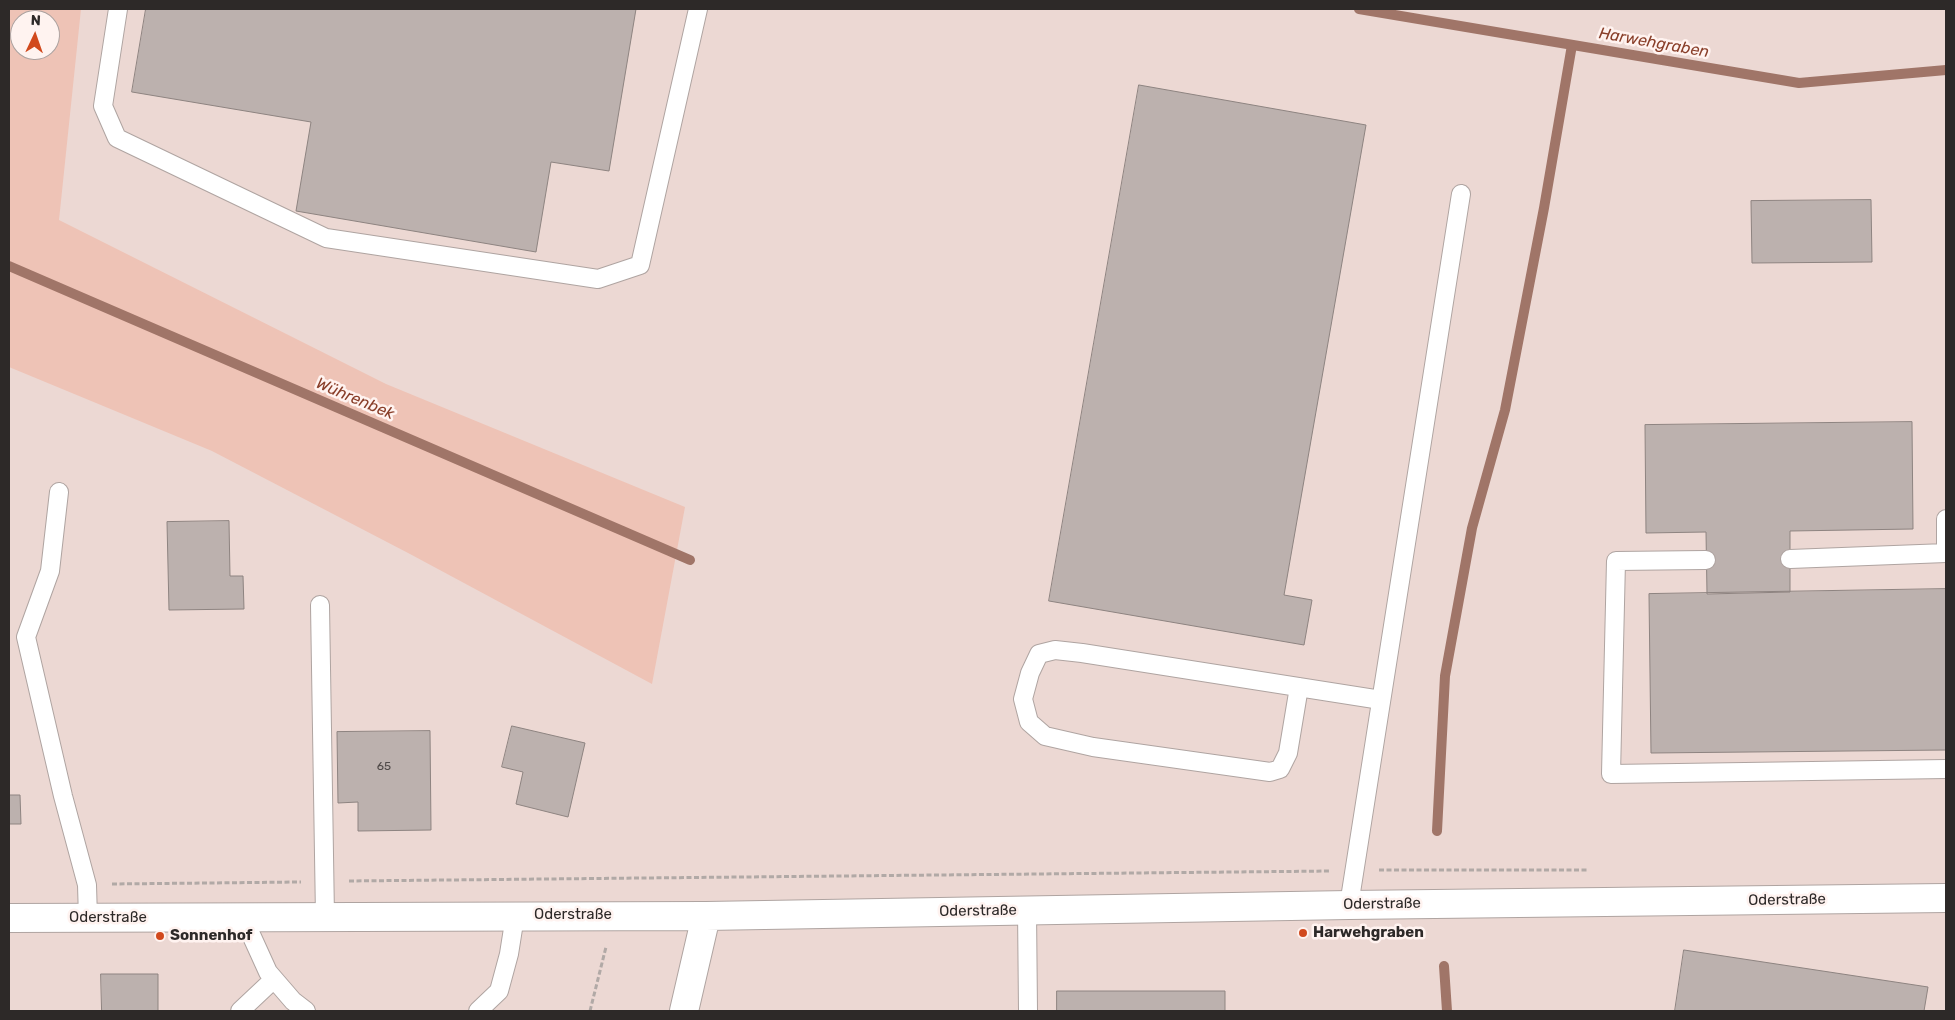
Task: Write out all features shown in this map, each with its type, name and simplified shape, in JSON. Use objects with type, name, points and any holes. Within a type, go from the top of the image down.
[{"type":"street","name":"Oderstraße","points":[[9,918],[706,916],[1349,905],[1946,898]]},
{"type":"street","points":[[684,1011],[706,916]]},
{"type":"lane","points":[[118,9],[103,106],[117,138],[326,238],[598,280],[640,265],[698,9]]},
{"type":"lane","points":[[1349,905],[1461,194]]},
{"type":"lane","points":[[59,492],[50,571],[26,637],[86,885],[88,918]]},
{"type":"lane","points":[[1790,559],[1946,553],[1946,519]]},
{"type":"lane","points":[[1706,560],[1616,561],[1611,774],[1946,769]]},
{"type":"lane","points":[[320,605],[325,917]]},
{"type":"lane","points":[[1299,687],[1288,753],[1280,769],[1270,772],[1093,747],[1045,736],[1029,722],[1023,699],[1030,673],[1039,654],[1055,650],[1082,653],[1299,687],[1381,700]]},
{"type":"lane","points":[[1027,910],[1028,1011]]},
{"type":"lane","points":[[478,1011],[499,992],[509,954],[515,916]]},
{"type":"lane","points":[[243,917],[268,972],[293,1001],[306,1011]]},
{"type":"lane","points":[[240,1011],[274,979]]},
{"type":"path","points":[[86,885],[1354,870],[1591,870]]},
{"type":"shaded area","points":[[9,9],[1946,9],[1946,1011],[9,1011]]},
{"type":"shaded area","points":[[9,9],[81,9],[59,220],[386,384],[685,507],[652,684],[410,554],[212,451],[9,367]]},
{"type":"building","points":[[146,9],[636,9],[609,171],[551,162],[536,252],[296,211],[311,122],[132,92]]},
{"type":"building","points":[[1139,85],[1366,125],[1284,595],[1312,600],[1304,645],[1049,601]]},
{"type":"building","points":[[1871,200],[1872,262],[1752,263],[1751,201]]},
{"type":"building","points":[[1912,422],[1913,529],[1790,531],[1790,592],[1707,594],[1706,532],[1646,533],[1645,425]]},
{"type":"building","points":[[229,521],[230,576],[243,576],[244,609],[169,610],[167,522]]},
{"type":"building","points":[[1946,589],[1946,750],[1651,753],[1649,594]]},
{"type":"building","points":[[512,726],[585,743],[568,817],[516,804],[523,772],[502,767]]},
{"type":"building","points":[[430,731],[431,830],[358,831],[358,802],[338,803],[337,732]]},
{"type":"building","points":[[9,795],[20,795],[21,824],[9,824]]},
{"type":"building","points":[[1684,950],[1928,987],[1924,1011],[1675,1011]]},
{"type":"building","points":[[101,974],[158,974],[158,1011],[102,1011]]},
{"type":"building","points":[[1057,991],[1225,991],[1225,1011],[1057,1011]]},
{"type":"waterway","name":"Harwehgraben","points":[[1359,9],[1799,83],[1946,70]]},
{"type":"waterway","points":[[1437,831],[1445,676],[1472,528],[1505,410],[1544,208],[1572,45]]},
{"type":"waterway","name":"Wührenbek","points":[[9,266],[690,560]]},
{"type":"waterway","points":[[1444,966],[1447,1011]]},
{"type":"place","name":"Harwehgraben","points":[[1303,933]]},
{"type":"place","name":"Sonnenhof","points":[[160,936]]}]
